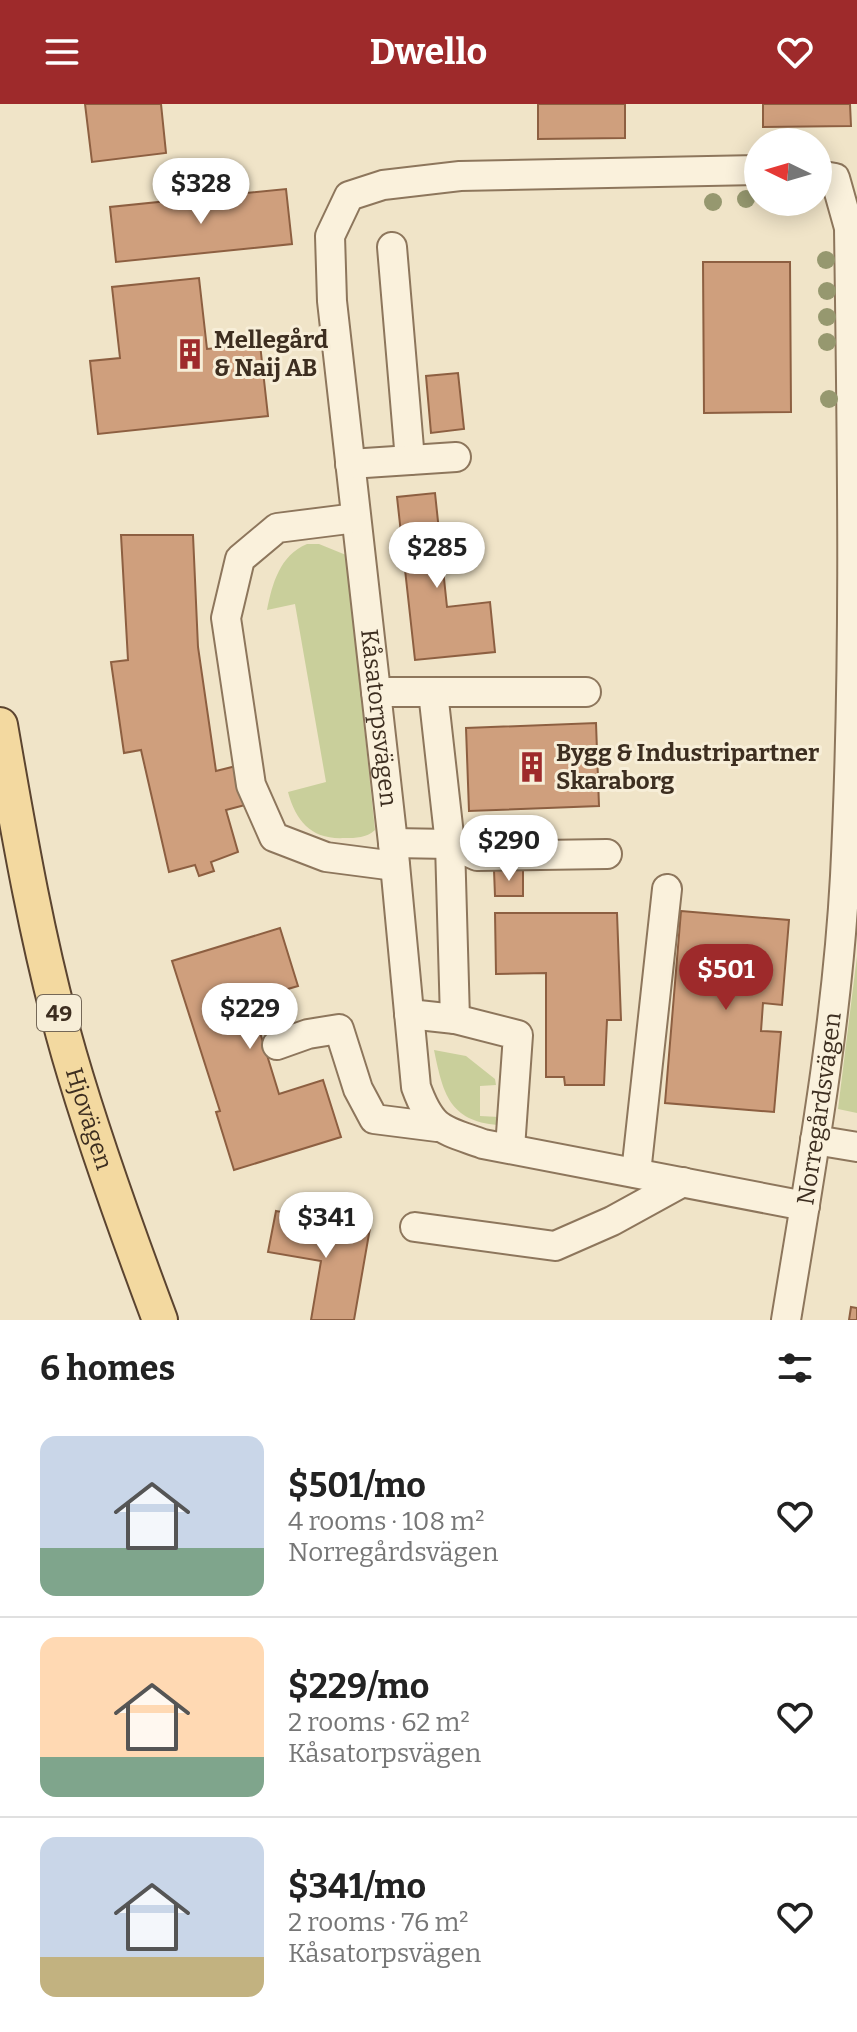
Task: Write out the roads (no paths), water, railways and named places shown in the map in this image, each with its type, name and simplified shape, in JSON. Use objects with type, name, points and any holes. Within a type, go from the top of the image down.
[{"type":"main road","name":"Hjovägen","points":[[0,725],[23,860],[69,1052],[118,1209],[160,1320]]},
{"type":"street","name":"Kåsatorpsvägen","points":[[437,1127],[416,1087],[394,854],[332,301],[330,236],[349,196],[383,185],[460,176],[744,170]]},
{"type":"street","name":"Norregårdsvägen","points":[[786,1320],[848,934],[851,877],[854,388],[849,228],[832,188]]},
{"type":"street","points":[[392,247],[410,460]]},
{"type":"street","points":[[350,464],[456,457]]},
{"type":"street","points":[[356,518],[277,528],[240,559],[226,618],[251,785],[274,837],[326,857],[394,854],[450,844],[477,856],[607,854]]},
{"type":"street","points":[[376,692],[586,692]]},
{"type":"street","points":[[433,692],[450,844],[455,1019]]},
{"type":"street","points":[[636,1173],[667,889]]},
{"type":"street","points":[[409,1014],[455,1019],[518,1035],[510,1148]]},
{"type":"street","points":[[277,1045],[308,1034],[339,1029],[358,1089],[374,1119],[437,1127],[483,1144],[805,1206]]},
{"type":"street","points":[[815,1140],[857,1147]]},
{"type":"street","points":[[415,1227],[555,1246],[612,1221],[683,1182]]},
{"type":"place","name":"Mellegård & Naij AB","points":[[190,354]]},
{"type":"place","name":"Bygg & Industripartner Skaraborg","points":[[532,767]]}]
